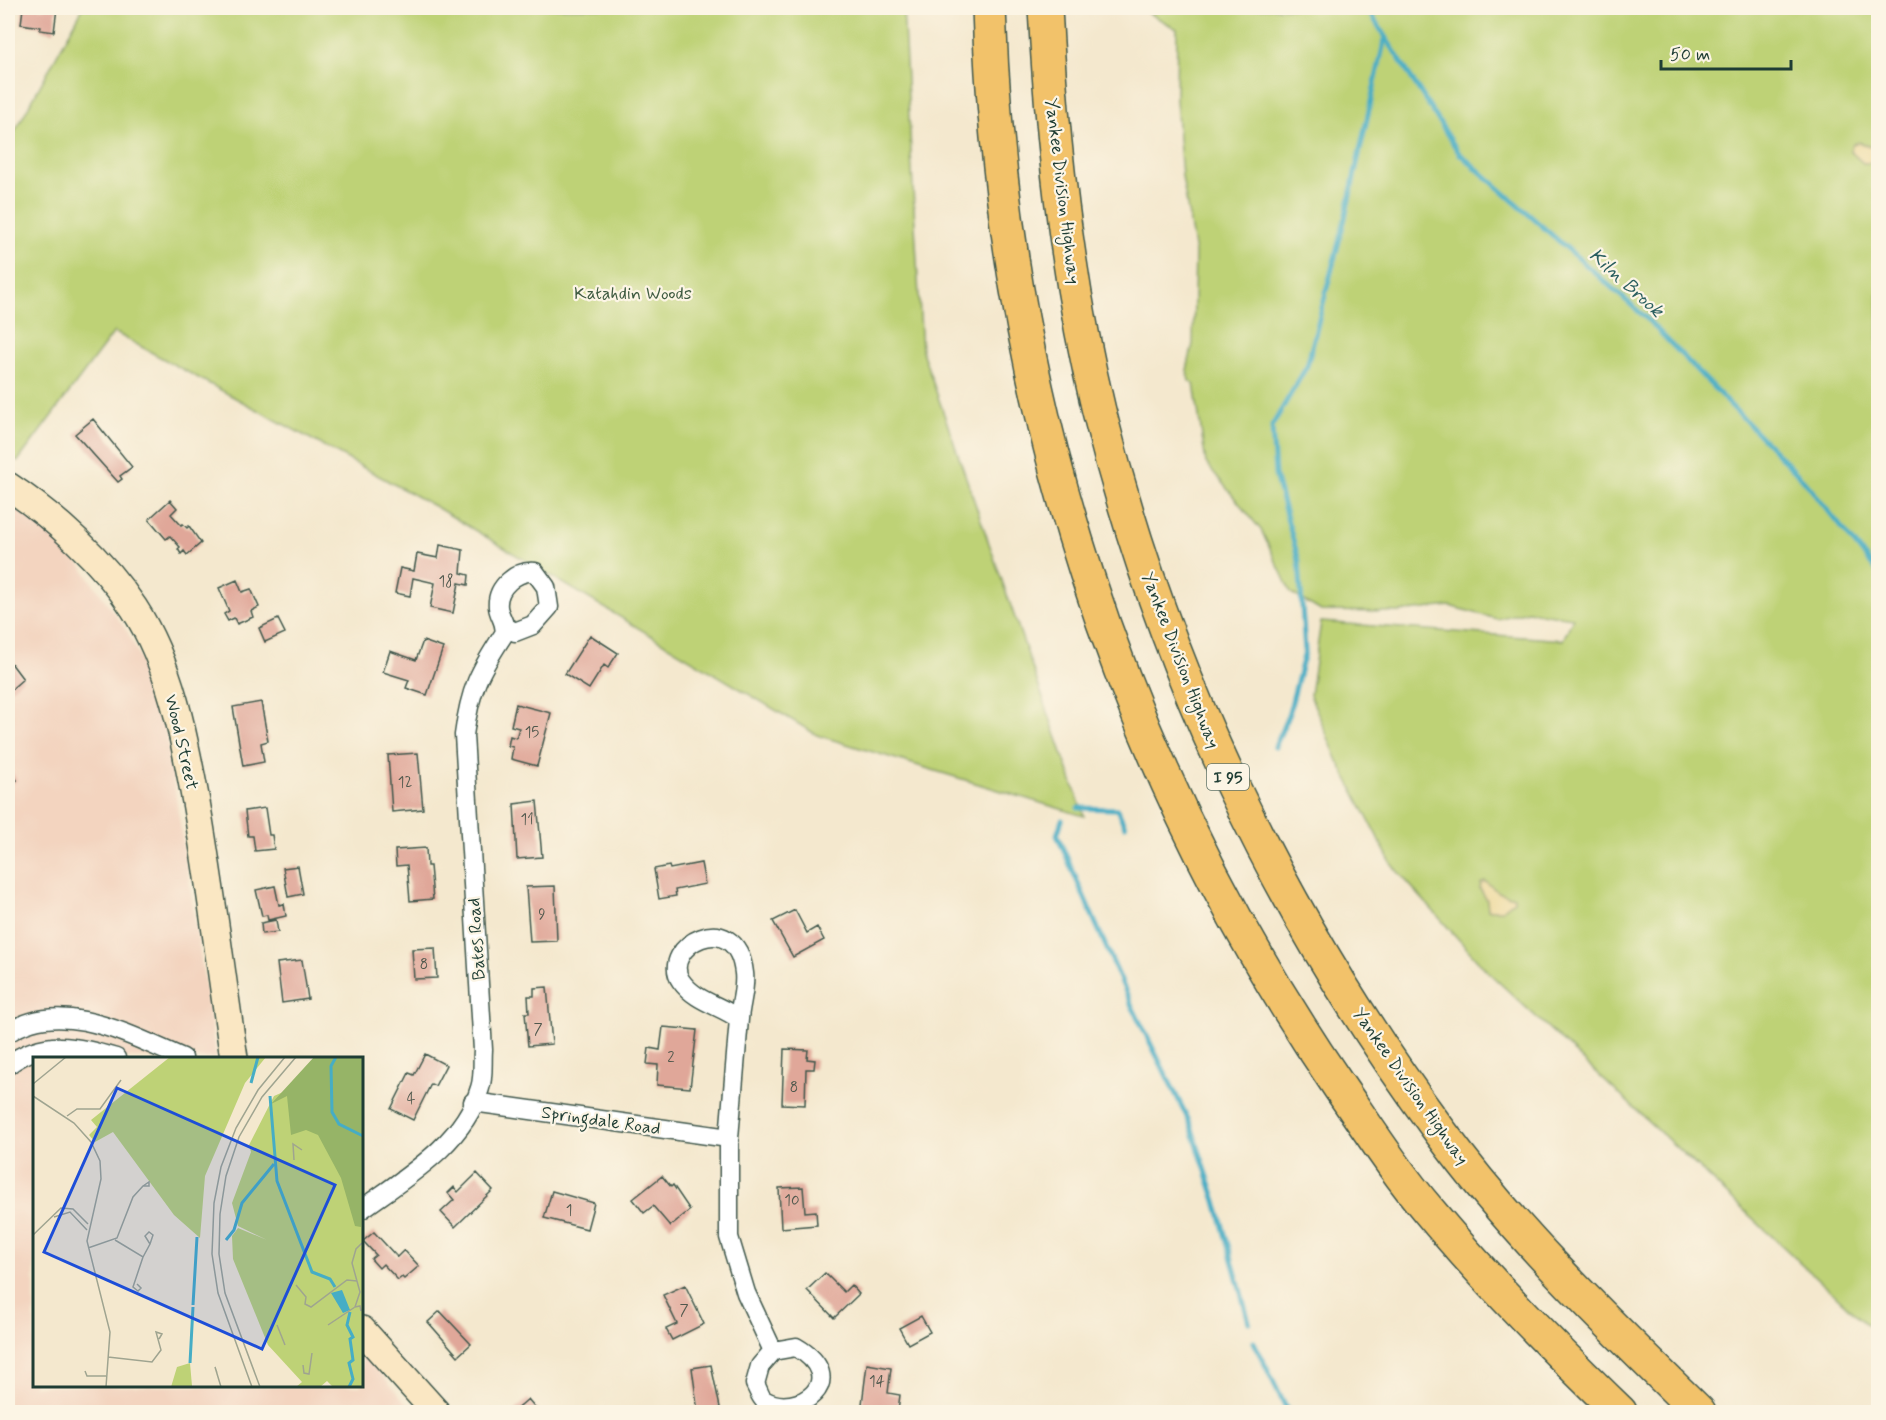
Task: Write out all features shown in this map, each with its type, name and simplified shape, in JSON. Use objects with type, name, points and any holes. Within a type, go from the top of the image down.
[{"type":"highway","points":[[989,8],[998,163],[1007,239],[1044,428],[1069,521],[1104,626],[1155,754],[1239,927],[1305,1037],[1387,1157],[1429,1211],[1523,1314],[1620,1413]]},
{"type":"highway","name":"Yankee Division Highway","points":[[1045,8],[1052,121],[1059,181],[1074,283],[1098,406],[1113,464],[1150,581],[1181,671],[1218,756],[1274,869],[1319,951],[1439,1132],[1560,1272],[1699,1413]]},
{"type":"street","name":"Wood Street","points":[[8,486],[29,500],[75,540],[114,582],[135,609],[159,655],[177,713],[190,767],[208,872],[234,1057]]},
{"type":"street","name":"Bates Road","points":[[363,1208],[450,1140],[481,1087],[483,1050],[464,735],[468,707],[478,674],[506,627]]},
{"type":"street","points":[[739,1020],[720,1007],[708,1004],[692,993],[680,979],[677,966],[684,950],[694,941],[708,935],[722,936],[735,947],[744,980],[729,1138],[729,1237],[746,1293],[773,1351]]},
{"type":"street","points":[[8,1033],[39,1021],[75,1018],[117,1028],[179,1057]]},
{"type":"street","points":[[8,1065],[26,1052],[56,1046],[88,1050],[110,1057]]},
{"type":"street","name":"Springdale Road","points":[[473,1102],[729,1138]]},
{"type":"street","points":[[363,1331],[436,1413]]},
{"type":"shaded area","points":[[8,501],[50,531],[74,556],[128,633],[147,673],[165,725],[216,1057],[33,1057],[33,1387],[363,1387],[363,1353],[414,1412],[8,1412]]},
{"type":"green space","name":"Katahdin Woods","points":[[83,8],[903,8],[922,351],[1084,816],[817,735],[436,507],[114,332],[18,461],[8,456],[8,144]]},
{"type":"green space","points":[[1140,8],[1878,8],[1878,1335],[1488,972],[1392,865],[1338,761],[1310,695],[1321,622],[1563,640],[1573,618],[1528,611],[1497,619],[1450,606],[1399,612],[1321,611],[1291,593],[1261,530],[1206,463],[1194,383],[1189,381],[1187,370],[1193,344],[1195,253],[1182,176],[1176,100],[1177,29]]},
{"type":"sand","points":[[1859,142],[1873,148],[1874,157],[1870,163],[1863,163],[1850,151],[1853,144]]},
{"type":"sand","points":[[1485,881],[1498,892],[1514,897],[1514,901],[1502,910],[1488,910],[1487,900],[1480,889],[1481,883]]},
{"type":"building","points":[[23,8],[57,8],[54,32],[21,24]]},
{"type":"building","points":[[93,419],[132,467],[120,476],[122,479],[118,482],[75,434]]},
{"type":"building","points":[[170,500],[177,508],[171,514],[181,525],[187,528],[189,526],[201,543],[187,555],[184,551],[181,554],[178,549],[180,547],[170,536],[166,539],[149,519]]},
{"type":"building","points":[[440,545],[463,550],[461,573],[469,575],[468,585],[459,583],[453,613],[430,608],[435,583],[413,578],[410,596],[395,593],[400,568],[414,571],[417,554],[438,558]]},
{"type":"building","points":[[237,580],[242,592],[251,589],[259,607],[251,611],[253,617],[237,624],[234,618],[228,621],[224,614],[229,611],[219,588]]},
{"type":"building","points":[[278,619],[285,633],[265,642],[259,628]]},
{"type":"building","points":[[590,635],[618,653],[608,668],[604,665],[589,689],[565,674]]},
{"type":"building","points":[[423,641],[443,648],[427,695],[406,688],[409,680],[383,672],[390,651],[416,660]]},
{"type":"building","points":[[8,659],[23,679],[8,692]]},
{"type":"building","points":[[261,702],[268,741],[261,743],[264,762],[243,766],[233,707]]},
{"type":"building","points":[[516,704],[551,713],[537,766],[511,759],[513,747],[508,746],[510,736],[516,738],[519,728],[511,726]]},
{"type":"building","points":[[418,753],[423,809],[392,812],[388,755]]},
{"type":"building","points":[[8,768],[17,780],[8,787]]},
{"type":"building","points":[[537,801],[542,857],[517,859],[514,804]]},
{"type":"building","points":[[265,808],[269,835],[272,835],[274,849],[255,851],[253,836],[248,836],[245,811]]},
{"type":"building","points":[[426,848],[433,899],[410,901],[407,865],[396,866],[395,850]]},
{"type":"building","points":[[701,863],[705,884],[675,890],[676,896],[659,899],[654,869],[669,866],[670,869]]},
{"type":"building","points":[[298,866],[303,894],[288,897],[283,868]]},
{"type":"building","points":[[275,886],[279,905],[284,904],[286,916],[268,920],[267,915],[262,916],[256,890]]},
{"type":"building","points":[[555,886],[557,941],[530,942],[526,887]]},
{"type":"building","points":[[795,910],[807,933],[817,927],[824,940],[793,957],[773,921]]},
{"type":"building","points":[[276,920],[278,932],[262,934],[261,923]]},
{"type":"building","points":[[435,948],[437,978],[414,979],[412,949]]},
{"type":"building","points":[[302,960],[308,999],[282,1003],[277,963]]},
{"type":"building","points":[[547,987],[552,1044],[528,1046],[525,1013],[529,1013],[528,996],[534,996],[534,988]]},
{"type":"building","points":[[663,1027],[697,1030],[690,1088],[657,1085],[658,1065],[647,1064],[649,1048],[660,1050]]},
{"type":"building","points":[[784,1049],[808,1050],[807,1059],[815,1060],[814,1069],[806,1069],[805,1105],[782,1104]]},
{"type":"building","points":[[425,1054],[446,1065],[435,1086],[431,1084],[413,1120],[391,1109],[409,1073],[414,1075]]},
{"type":"building","points":[[477,1173],[493,1190],[455,1227],[441,1212],[454,1200],[448,1193],[454,1187],[458,1192]]},
{"type":"building","points":[[662,1176],[671,1187],[673,1185],[690,1210],[670,1226],[653,1206],[644,1213],[633,1199]]},
{"type":"building","points":[[803,1187],[805,1212],[816,1211],[817,1225],[781,1228],[779,1188]]},
{"type":"building","points":[[552,1191],[594,1203],[587,1229],[544,1218]]},
{"type":"building","points":[[374,1232],[397,1257],[404,1250],[419,1266],[404,1279],[402,1277],[398,1280],[383,1264],[379,1268],[371,1259],[376,1255],[363,1241]]},
{"type":"building","points":[[825,1273],[844,1292],[851,1285],[859,1294],[834,1318],[807,1290]]},
{"type":"building","points":[[685,1285],[704,1324],[672,1340],[666,1329],[677,1324],[663,1295]]},
{"type":"building","points":[[440,1311],[471,1344],[458,1356],[428,1322]]},
{"type":"building","points":[[921,1316],[930,1332],[908,1344],[899,1328]]},
{"type":"building","points":[[867,1364],[891,1368],[888,1393],[900,1395],[898,1410],[885,1408],[885,1412],[861,1412]]},
{"type":"building","points":[[711,1365],[721,1412],[698,1412],[692,1368]]},
{"type":"building","points":[[528,1399],[539,1412],[513,1412]]},
{"type":"waterway","name":"Kiln Brook","points":[[1367,8],[1459,153],[1645,317],[1806,483],[1878,573]]},
{"type":"waterway","points":[[1275,747],[1289,713],[1305,652],[1299,561],[1275,475],[1272,426],[1307,366],[1345,218],[1385,38]]},
{"type":"waterway","points":[[1078,808],[1117,809],[1125,826]]},
{"type":"waterway","points":[[1062,820],[1057,835],[1132,1006],[1190,1123],[1216,1201],[1249,1322]]},
{"type":"waterway","points":[[1254,1342],[1288,1412]]}]
